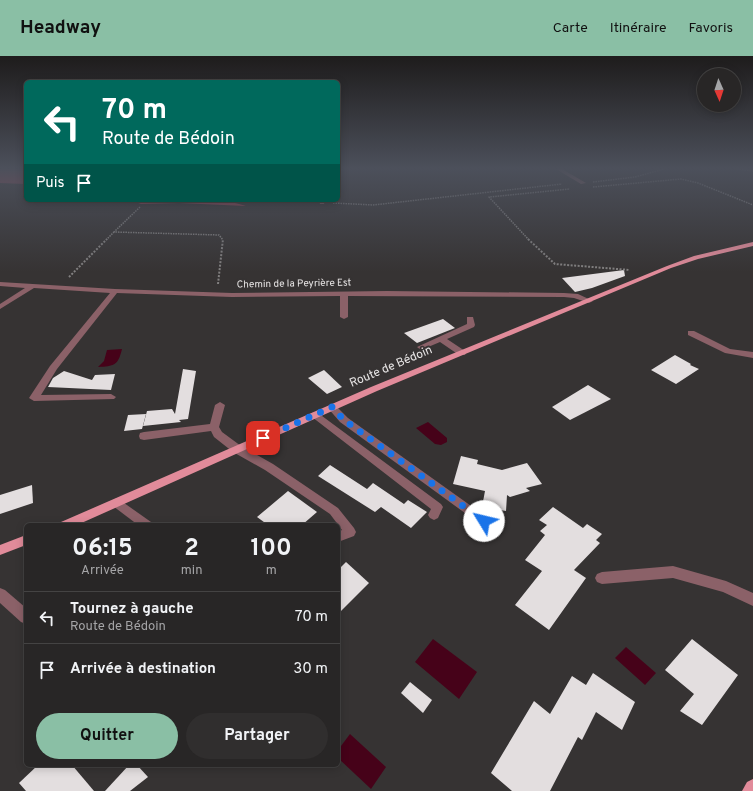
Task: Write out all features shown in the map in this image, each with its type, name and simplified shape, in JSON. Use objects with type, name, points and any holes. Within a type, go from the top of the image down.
[{"type":"main road","name":"Route de Bédoin","points":[[70,523],[332,407],[648,276],[696,257],[733,248],[753,246]]},
{"type":"main road","points":[[0,550],[24,541]]},
{"type":"street","name":"Chemin de la Peyrière Est","points":[[2,286],[232,295],[387,293],[575,296],[589,301]]},
{"type":"street","points":[[0,307],[31,287]]},
{"type":"street","points":[[111,397],[34,398],[53,368],[115,291]]},
{"type":"street","points":[[344,294],[344,317]]},
{"type":"street","points":[[421,347],[471,325],[470,318]]},
{"type":"street","points":[[691,333],[728,350],[753,355]]},
{"type":"street","points":[[441,339],[462,353]]},
{"type":"street","points":[[220,405],[214,427],[218,434],[237,449],[269,467],[334,511],[350,532],[340,536]]},
{"type":"street","points":[[332,407],[344,420],[484,521]]},
{"type":"street","points":[[315,415],[437,507],[434,515]]},
{"type":"street","points":[[144,436],[214,427]]},
{"type":"street","points":[[117,503],[144,523]]},
{"type":"street","points":[[602,578],[673,572],[726,587],[753,600]]},
{"type":"street","points":[[0,594],[24,615]]},
{"type":"path","points":[[351,203],[373,205],[388,203]]},
{"type":"path","points":[[495,203],[537,249],[555,264],[627,269],[648,276]]},
{"type":"path","points":[[60,289],[65,281],[140,207]]},
{"type":"path","points":[[114,232],[219,235],[223,239],[217,283],[222,290],[232,295]]},
{"type":"shaded area","points":[[186,203],[233,203],[246,206]]},
{"type":"shaded area","points":[[122,349],[117,362],[112,365],[98,367],[104,361],[107,350]]},
{"type":"shaded area","points":[[428,422],[447,438],[447,442],[441,445],[435,444],[416,428]]},
{"type":"shaded area","points":[[433,639],[477,672],[459,699],[415,662]]},
{"type":"shaded area","points":[[626,647],[656,673],[645,685],[615,658]]},
{"type":"shaded area","points":[[350,734],[386,767],[371,789],[340,760],[340,747]]},
{"type":"building","points":[[624,270],[625,276],[592,288],[575,292],[562,278]]},
{"type":"building","points":[[443,319],[455,328],[417,343],[404,333]]},
{"type":"building","points":[[675,355],[699,369],[676,384],[651,370]]},
{"type":"building","points":[[183,369],[196,371],[188,419],[179,420],[181,422],[143,426],[147,411],[172,409],[175,414]]},
{"type":"building","points":[[324,370],[342,387],[327,394],[308,378]]},
{"type":"building","points":[[64,371],[92,380],[95,375],[115,374],[111,390],[48,387],[53,378]]},
{"type":"building","points":[[588,385],[611,399],[570,420],[552,407]]},
{"type":"building","points":[[146,414],[142,429],[124,431],[128,415]]},
{"type":"building","points":[[461,456],[478,460],[477,464],[502,470],[527,463],[542,484],[526,488],[530,491],[510,497],[507,495],[506,511],[482,507],[485,491],[453,484]]},
{"type":"building","points":[[330,465],[367,489],[373,483],[404,504],[408,500],[427,512],[411,528],[381,507],[375,512],[318,476]]},
{"type":"building","points":[[32,485],[33,503],[0,514],[0,495]]},
{"type":"building","points":[[288,491],[317,512],[304,523],[265,523],[257,517]]},
{"type":"building","points":[[553,507],[583,528],[587,524],[602,534],[596,540],[600,543],[574,570],[586,578],[549,630],[515,605],[542,571],[525,560],[545,535],[540,531],[547,525],[539,520]]},
{"type":"building","points":[[346,562],[369,583],[340,612],[340,568]]},
{"type":"building","points":[[692,639],[738,675],[702,725],[680,711],[694,694],[665,670]]},
{"type":"building","points":[[593,673],[635,702],[622,730],[596,712],[582,740],[578,737],[550,791],[512,791],[491,773],[534,701],[550,714],[572,676],[586,685]]},
{"type":"building","points":[[410,682],[432,700],[423,713],[401,693]]},
{"type":"building","points":[[36,767],[74,767],[94,791],[26,791],[19,783]]},
{"type":"building","points":[[127,767],[139,767],[148,777],[130,791],[105,791]]},
{"type":"route","points":[[263,438],[332,407],[344,420],[484,521]]}]
